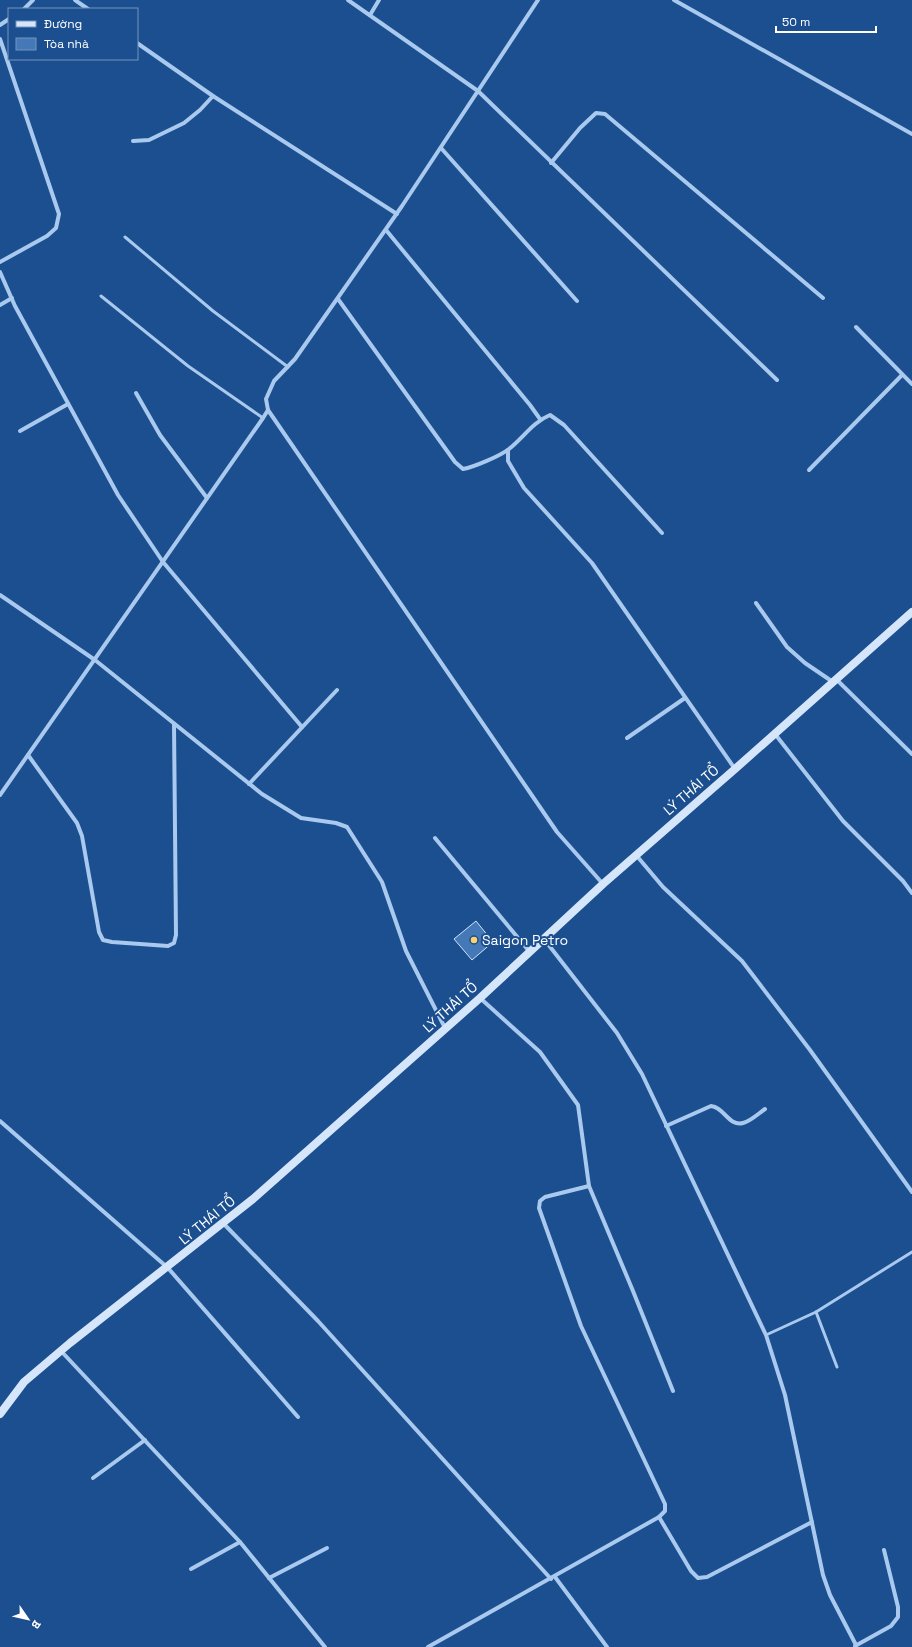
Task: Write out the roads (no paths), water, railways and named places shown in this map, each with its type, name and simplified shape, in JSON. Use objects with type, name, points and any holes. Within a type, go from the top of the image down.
[{"type":"main road","name":"LÝ THÁI TỔ","points":[[0,1414],[24,1382],[61,1351],[253,1200],[480,998],[603,884],[912,612]]},
{"type":"street","points":[[25,8],[33,0]]},
{"type":"street","points":[[76,0],[87,8]]},
{"type":"street","points":[[348,0],[478,91],[777,380]]},
{"type":"street","points":[[370,15],[380,0]]},
{"type":"street","points":[[538,0],[397,214],[300,352],[274,382],[266,399],[268,410],[557,832],[603,884]]},
{"type":"street","points":[[674,0],[912,134]]},
{"type":"street","points":[[0,39],[59,214],[56,228],[47,236],[0,262]]},
{"type":"street","points":[[138,44],[213,96],[397,214]]},
{"type":"street","points":[[133,141],[149,140],[184,123],[200,110],[213,96]]},
{"type":"street","points":[[551,163],[580,128],[596,113],[604,114],[612,118],[623,130],[823,298]]},
{"type":"street","points":[[441,148],[578,301]]},
{"type":"street","points":[[386,230],[540,419]]},
{"type":"street","points":[[0,272],[12,298],[68,404],[118,495],[163,562],[302,727]]},
{"type":"street","points":[[0,306],[12,298]]},
{"type":"street","points":[[338,299],[455,462],[463,468],[472,468],[508,450],[540,419],[550,415],[564,425],[662,533]]},
{"type":"street","points":[[856,327],[912,384]]},
{"type":"street","points":[[809,470],[902,375]]},
{"type":"street","points":[[136,393],[160,435],[207,498]]},
{"type":"street","points":[[20,430],[68,404]]},
{"type":"street","points":[[0,795],[268,410]]},
{"type":"street","points":[[508,450],[508,461],[524,488],[592,563],[735,769]]},
{"type":"street","points":[[0,595],[95,660],[262,794],[302,818],[336,822],[346,827],[382,882],[406,951],[445,1028]]},
{"type":"street","points":[[756,603],[787,647],[805,663],[835,680],[912,754]]},
{"type":"street","points":[[249,784],[337,690]]},
{"type":"street","points":[[627,738],[685,698]]},
{"type":"street","points":[[28,755],[77,823],[82,836],[98,932],[103,940],[168,946],[174,943],[176,936],[174,724]]},
{"type":"street","points":[[775,734],[843,821],[903,881],[912,893]]},
{"type":"street","points":[[435,838],[529,951]]},
{"type":"street","points":[[636,855],[663,887],[742,961],[810,1050],[912,1192]]},
{"type":"street","points":[[544,938],[617,1033],[642,1074],[766,1335],[785,1395],[823,1575],[830,1595],[856,1646],[891,1626],[898,1617],[898,1607],[884,1550]]},
{"type":"street","points":[[480,998],[540,1052],[578,1105],[589,1186],[673,1391]]},
{"type":"street","points":[[666,1126],[711,1106],[716,1106],[734,1122],[743,1123],[765,1109]]},
{"type":"street","points":[[0,1121],[168,1268],[298,1417]]},
{"type":"street","points":[[428,1647],[659,1517],[664,1511],[665,1504],[581,1326],[539,1208],[540,1201],[545,1197],[589,1186]]},
{"type":"street","points":[[223,1224],[318,1320],[553,1578],[607,1647]]},
{"type":"street","points":[[61,1351],[240,1542],[325,1647]]},
{"type":"street","points":[[93,1478],[145,1440]]},
{"type":"street","points":[[659,1517],[691,1571],[698,1578],[708,1577],[812,1522]]},
{"type":"street","points":[[191,1569],[240,1542]]},
{"type":"street","points":[[269,1578],[327,1548]]},
{"type":"lane","points":[[125,237],[213,311],[288,367]]},
{"type":"lane","points":[[101,296],[188,366],[263,418]]},
{"type":"lane","points":[[766,1335],[816,1312],[912,1252]]},
{"type":"lane","points":[[816,1312],[837,1367]]},
{"type":"place","name":"Saigon Petro","points":[[474,940]]}]
